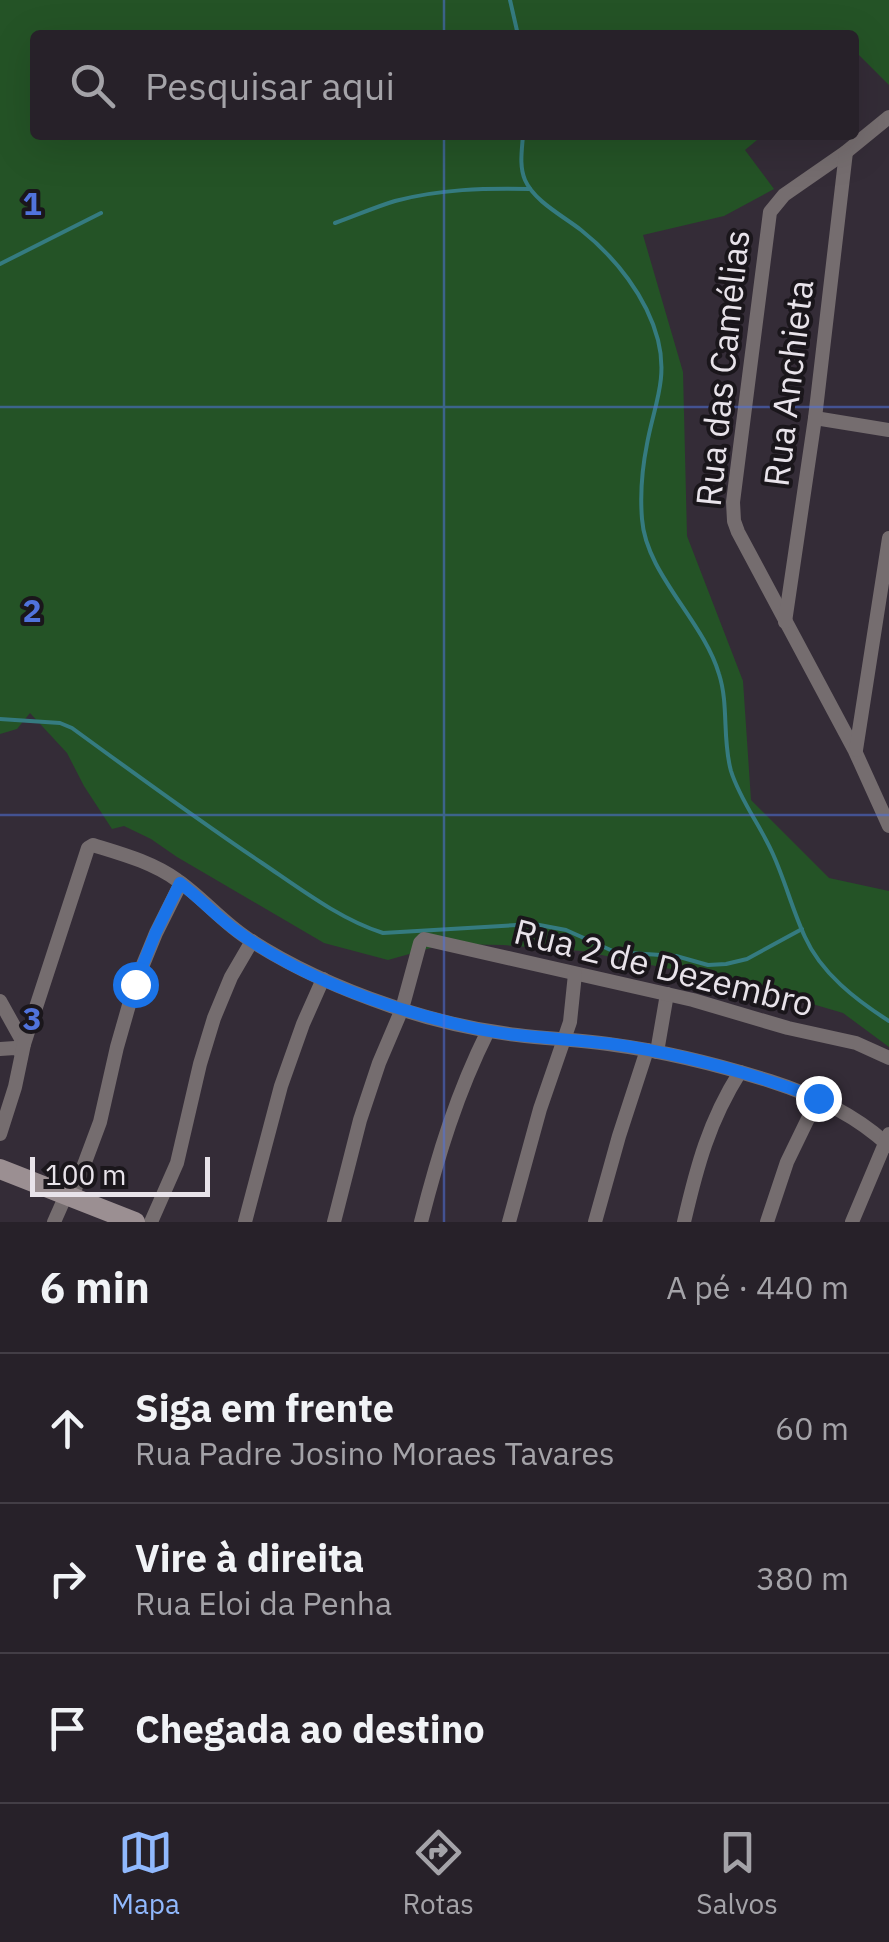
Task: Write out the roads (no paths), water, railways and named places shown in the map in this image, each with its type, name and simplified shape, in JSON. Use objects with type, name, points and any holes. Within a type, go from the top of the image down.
[{"type":"street","name":"Rua das Camélias","points":[[889,117],[773,205],[767,221],[732,511],[738,532],[855,751],[889,826]]},
{"type":"street","name":"Rua Anchieta","points":[[785,622],[815,418],[846,152]]},
{"type":"street","points":[[815,418],[889,430]]},
{"type":"street","points":[[855,751],[889,538]]},
{"type":"street","points":[[0,1134],[23,1048],[88,848],[93,845],[152,865],[180,883],[234,929],[323,979],[402,1009],[488,1031],[652,1051],[740,1072],[818,1098],[888,1141],[852,1222]]},
{"type":"street","points":[[54,1222],[100,1122],[135,984],[180,883]]},
{"type":"street","name":"Rua 2 de Dezembro","points":[[402,1009],[424,939],[667,994],[856,1043],[889,1058]]},
{"type":"street","points":[[151,1222],[177,1162],[214,1018],[252,941]]},
{"type":"street","points":[[509,1222],[572,1012],[576,974]]},
{"type":"street","points":[[245,1222],[280,1086],[323,979]]},
{"type":"street","points":[[595,1222],[618,1136],[652,1051],[667,994]]},
{"type":"street","points":[[0,1001],[23,1048]]},
{"type":"street","points":[[334,1222],[369,1091],[402,1009]]},
{"type":"street","points":[[421,1222],[447,1127],[488,1031]]},
{"type":"street","points":[[0,1049],[23,1048]]},
{"type":"street","points":[[684,1222],[702,1149],[740,1072]]},
{"type":"street","points":[[767,1222],[786,1162],[818,1098]]},
{"type":"street","points":[[0,1169],[135,1222]]},
{"type":"waterway","points":[[510,0],[517,30]]},
{"type":"waterway","points":[[523,140],[522,169],[529,188],[606,253],[638,293],[653,324],[661,367],[644,463],[642,519],[653,559],[701,635],[719,674],[728,759],[735,782],[772,852],[812,950],[841,985],[889,1021]]},
{"type":"waterway","points":[[335,223],[395,201],[429,194],[530,189]]},
{"type":"waterway","points":[[0,264],[101,213]]},
{"type":"waterway","points":[[0,719],[60,723],[72,728],[305,893],[383,933],[534,924],[566,930],[615,952],[676,956],[708,965],[747,959],[802,929]]}]
